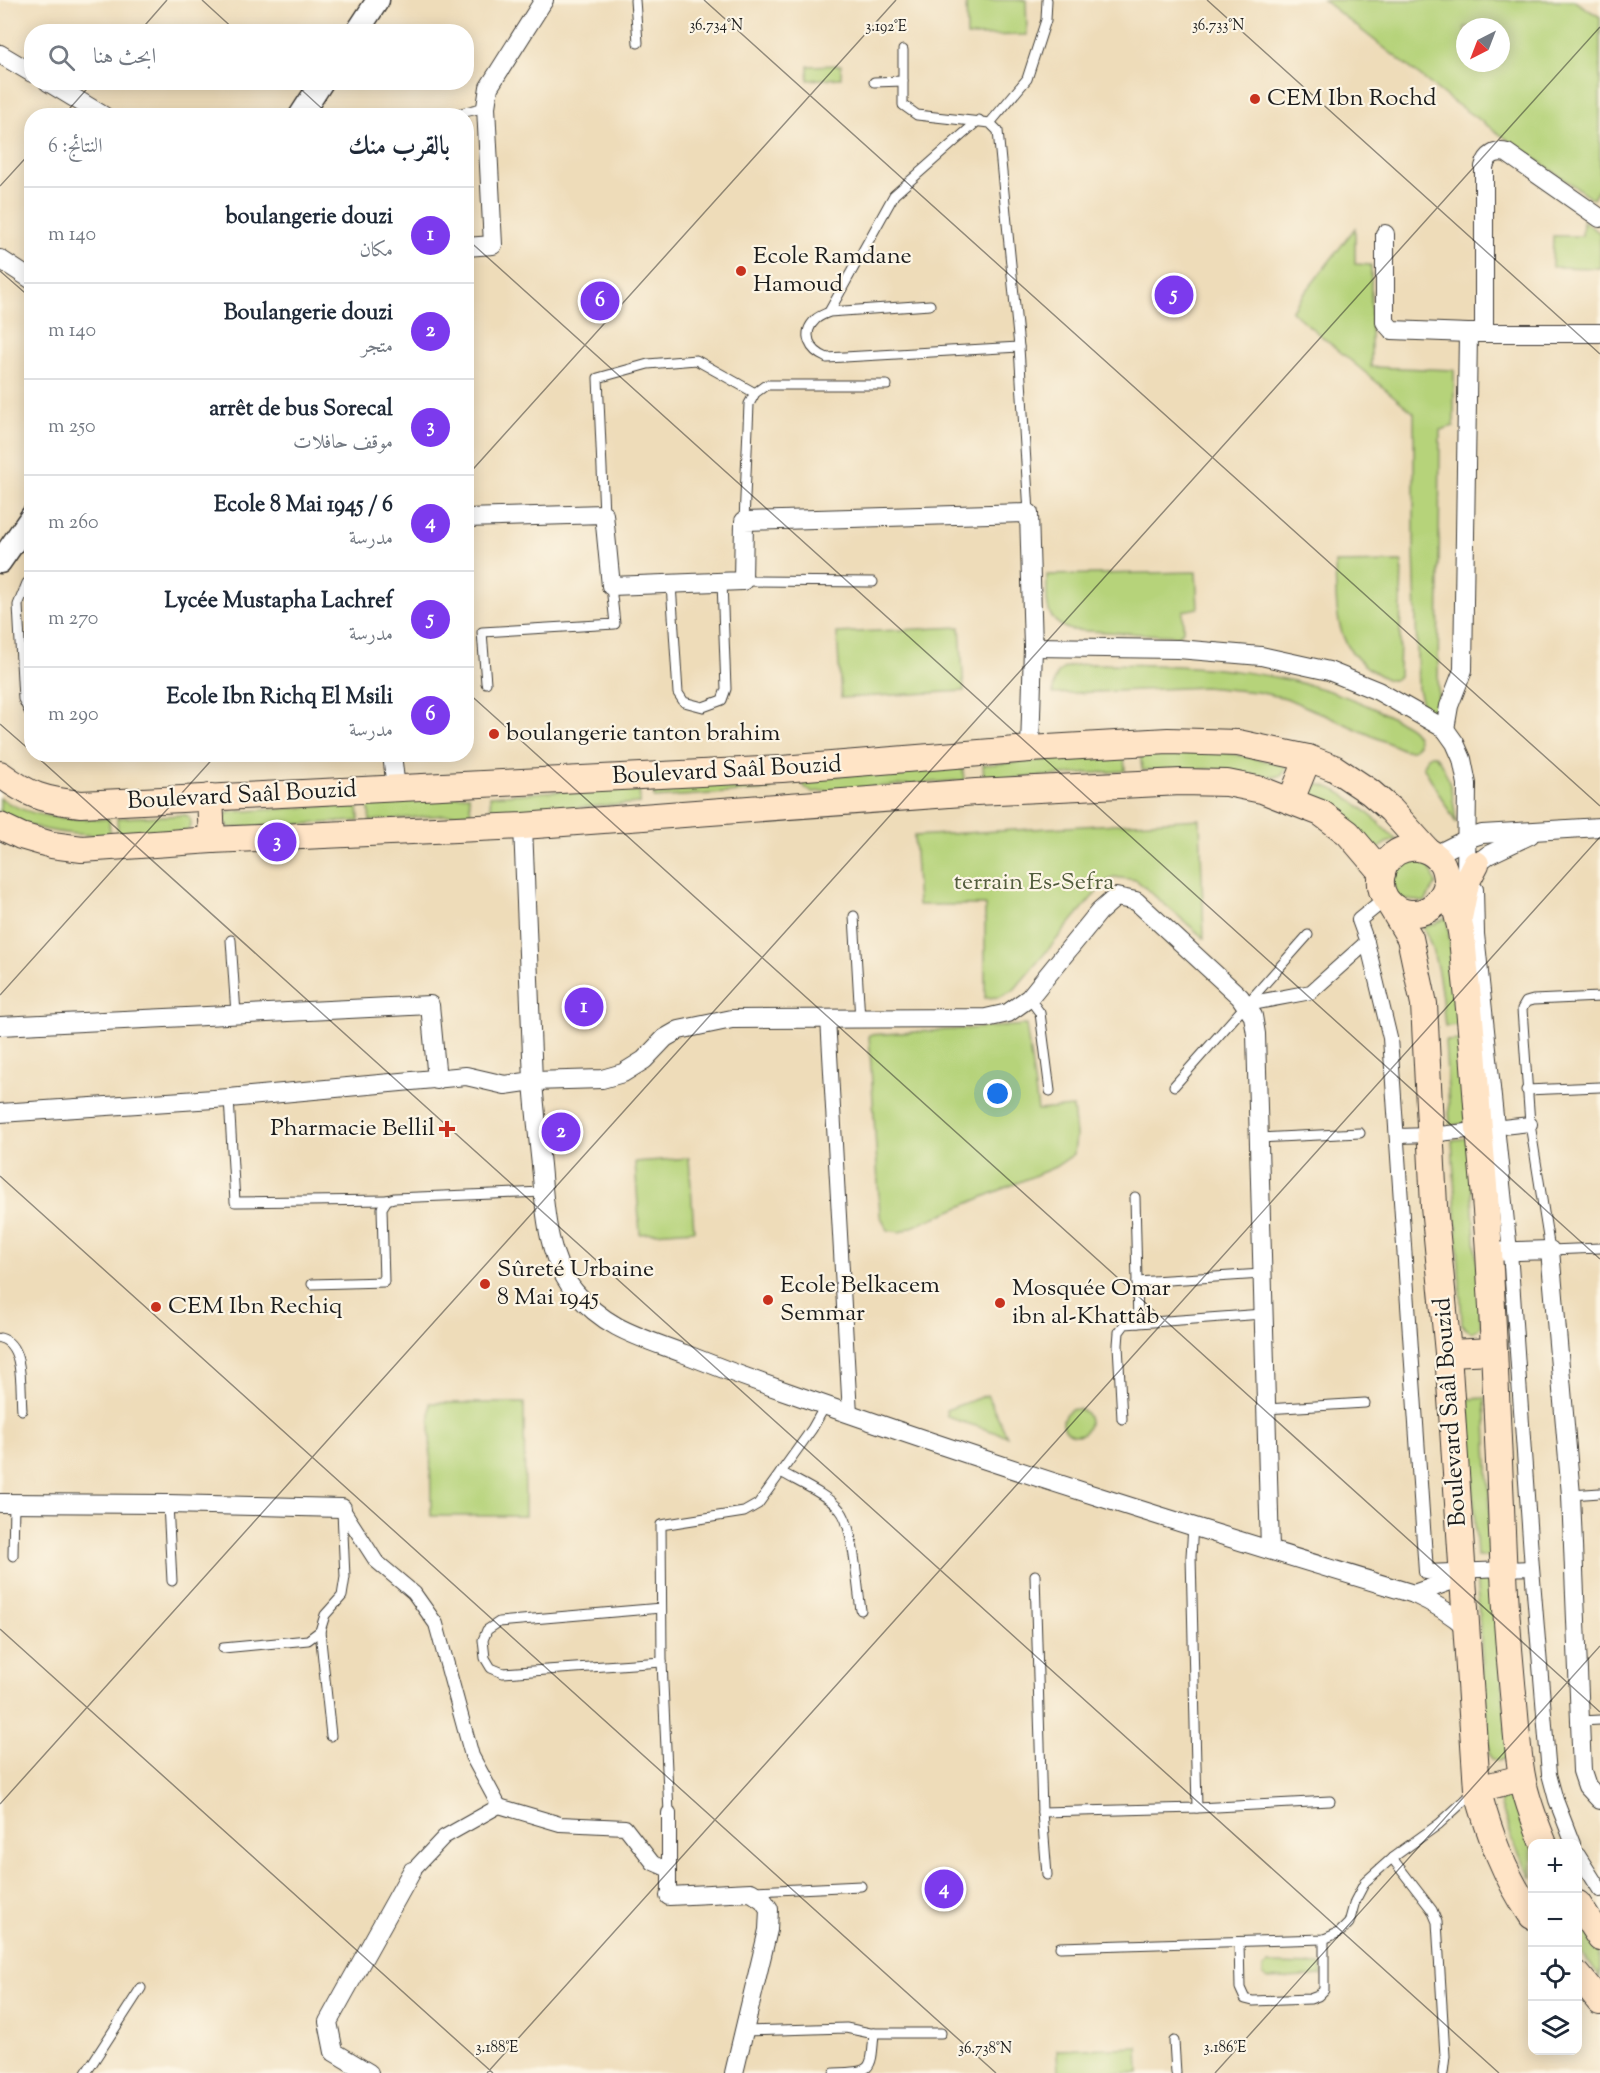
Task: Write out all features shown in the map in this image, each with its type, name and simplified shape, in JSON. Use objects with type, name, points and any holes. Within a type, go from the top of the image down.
[{"type":"main road","name":"Boulevard Saâl Bouzid","points":[[5,776],[32,795],[57,802],[81,804],[782,769],[1030,749],[1168,741],[1238,743],[1308,758],[1334,768],[1370,792],[1391,810],[1442,864],[1446,874],[1466,878],[1459,919],[1471,1028],[1488,1128],[1500,1252],[1494,1351],[1503,1569],[1511,1675],[1522,1778],[1542,1839]]},
{"type":"main road","points":[[1291,800],[1308,758]]},
{"type":"main road","points":[[782,769],[786,806]]},
{"type":"main road","name":"Boulevard Saâl Bouzid","points":[[0,826],[21,836],[52,845],[82,849],[212,840],[523,826],[976,792],[1181,782],[1227,783],[1262,790],[1321,813],[1348,833],[1382,873],[1381,881],[1388,900],[1410,938],[1424,1004],[1430,1135],[1464,1573],[1477,1789],[1497,1855],[1528,1908]]},
{"type":"main road","points":[[210,797],[212,840]]},
{"type":"main road","points":[[1382,873],[1386,862],[1394,854],[1404,849],[1414,847],[1430,852]]},
{"type":"main road","points":[[1388,900],[1397,909],[1407,913],[1428,910],[1466,878]]},
{"type":"main road","points":[[1448,1353],[1494,1351]]},
{"type":"main road","points":[[1477,1789],[1522,1778]]},
{"type":"main road","points":[[1582,1910],[1600,1938]]},
{"type":"main road","points":[[1582,1980],[1600,2002]]},
{"type":"street","points":[[362,24],[378,0]]},
{"type":"street","points":[[474,246],[493,245],[486,107],[489,87],[544,0]]},
{"type":"street","points":[[0,54],[24,68]]},
{"type":"street","points":[[61,90],[91,108]]},
{"type":"street","points":[[305,108],[317,90]]},
{"type":"street","points":[[1445,729],[1449,706],[1463,669],[1484,167],[1488,157],[1497,152],[1507,153],[1600,218]]},
{"type":"street","points":[[1384,234],[1385,322],[1392,330],[1600,333]]},
{"type":"street","points":[[0,259],[24,275]]},
{"type":"street","points":[[474,518],[604,514],[611,586],[743,581],[744,521],[1029,513],[1033,647],[1030,749]]},
{"type":"street","points":[[0,562],[24,528]]},
{"type":"street","points":[[1033,647],[1178,649],[1228,652],[1294,662],[1329,671],[1378,691],[1445,729],[1455,743],[1461,759],[1467,784],[1467,818],[1474,836],[1466,878],[1477,934],[1488,1128]]},
{"type":"street","points":[[393,762],[396,789]]},
{"type":"street","points":[[523,826],[533,1081],[547,1225],[557,1263],[573,1290],[594,1313],[624,1332],[825,1406],[1193,1526],[1414,1594],[1449,1613],[1467,1628]]},
{"type":"street","points":[[1430,852],[1474,836],[1600,826]]},
{"type":"street","points":[[1466,878],[1498,850],[1542,830]]},
{"type":"street","points":[[0,1113],[229,1098],[465,1076],[504,1085],[533,1081],[602,1079],[623,1073],[644,1060],[665,1038],[680,1030],[732,1018],[860,1020],[986,1018],[1008,1013],[1029,998],[1099,912],[1116,897],[1136,901],[1247,1004],[1253,1016],[1256,1034],[1270,1550]]},
{"type":"street","points":[[1388,900],[1359,920],[1367,942],[1390,1038],[1426,1572],[1464,1573],[1532,1568]]},
{"type":"street","points":[[1247,1004],[1311,992],[1367,942]]},
{"type":"street","points":[[0,1026],[430,1005],[437,1080]]},
{"type":"street","points":[[828,1018],[850,1414]]},
{"type":"street","points":[[1397,1136],[1430,1135],[1530,1124]]},
{"type":"street","points":[[1571,1839],[1549,1774],[1532,1568],[1500,1252],[1550,1250],[1571,1495],[1582,1772],[1587,1786],[1600,1800]]},
{"type":"street","points":[[7,1504],[168,1504],[342,1508],[376,1561],[414,1593],[436,1624],[472,1756],[499,1806],[560,1824],[625,1827],[653,1863],[669,1869]]},
{"type":"street","points":[[1414,1594],[1464,1573]]},
{"type":"street","points":[[369,2073],[334,2052],[328,2022],[412,1871],[444,1837],[499,1806]]},
{"type":"street","points":[[669,1813],[669,1896],[751,1892],[763,1900],[769,1909],[768,1930],[734,2073]]},
{"type":"street","points":[[1582,1865],[1600,1890]]},
{"type":"lane","points":[[634,0],[638,43]]},
{"type":"lane","points":[[990,123],[1028,79],[1046,20],[1047,0]]},
{"type":"lane","points":[[903,50],[903,105],[917,115],[990,123],[998,132],[1019,347],[1029,513]]},
{"type":"lane","points":[[874,82],[903,81]]},
{"type":"lane","points":[[474,110],[486,107]]},
{"type":"lane","points":[[829,312],[894,195],[978,120]]},
{"type":"lane","points":[[930,305],[829,312],[816,318],[808,330],[808,342],[817,354],[827,358],[1019,347]]},
{"type":"lane","points":[[604,514],[598,378],[648,364],[696,360],[755,393]]},
{"type":"lane","points":[[744,521],[749,404],[755,393],[766,385],[886,385]]},
{"type":"lane","points":[[743,581],[873,582]]},
{"type":"lane","points":[[671,584],[678,693],[684,702],[703,707],[722,700],[726,689],[722,582]]},
{"type":"lane","points":[[486,683],[482,632],[615,624],[611,586]]},
{"type":"lane","points":[[24,590],[18,605],[24,701]]},
{"type":"lane","points":[[854,916],[860,1020]]},
{"type":"lane","points":[[1174,1086],[1308,935]]},
{"type":"lane","points":[[231,940],[236,1014]]},
{"type":"lane","points":[[1600,997],[1533,1000],[1526,1002],[1522,1009],[1526,1090],[1550,1250],[1600,1248]]},
{"type":"lane","points":[[1029,998],[1040,1013],[1050,1090]]},
{"type":"lane","points":[[1526,1090],[1600,1087]]},
{"type":"lane","points":[[229,1098],[236,1202],[387,1200],[543,1192]]},
{"type":"lane","points":[[1259,1138],[1360,1134]]},
{"type":"lane","points":[[1135,1197],[1138,1323]]},
{"type":"lane","points":[[312,1284],[384,1282],[382,1208],[387,1200]]},
{"type":"lane","points":[[1137,1282],[1262,1274]]},
{"type":"lane","points":[[1122,1419],[1118,1345],[1119,1332],[1125,1324],[1263,1314]]},
{"type":"lane","points":[[0,1338],[7,1340],[18,1354],[22,1410]]},
{"type":"lane","points":[[1266,1409],[1365,1403]]},
{"type":"lane","points":[[669,1813],[662,1662],[661,1525],[744,1512],[758,1504],[812,1429],[825,1406]]},
{"type":"lane","points":[[781,1472],[831,1501],[842,1511],[849,1530],[861,1610]]},
{"type":"lane","points":[[1571,1495],[1600,1493]]},
{"type":"lane","points":[[7,1504],[13,1556]]},
{"type":"lane","points":[[168,1504],[172,1581]]},
{"type":"lane","points":[[331,1736],[320,1631],[325,1615],[342,1596],[345,1577],[342,1508]]},
{"type":"lane","points":[[1193,1526],[1191,1556],[1197,1808]]},
{"type":"lane","points":[[1035,1575],[1042,1812],[1047,1875]]},
{"type":"lane","points":[[661,1608],[499,1623],[487,1630],[483,1640],[485,1658],[491,1668],[503,1673],[662,1662]]},
{"type":"lane","points":[[223,1648],[308,1640],[320,1631]]},
{"type":"lane","points":[[1580,1721],[1600,1720]]},
{"type":"lane","points":[[1060,1947],[1324,1939],[1340,1932],[1349,1923],[1355,1901],[1365,1882],[1392,1858],[1439,1824],[1477,1789]]},
{"type":"lane","points":[[1042,1812],[1330,1802]]},
{"type":"lane","points":[[1392,1858],[1431,1910],[1437,1922],[1443,2073]]},
{"type":"lane","points":[[751,1892],[861,1886]]},
{"type":"lane","points":[[1239,1942],[1240,1988],[1245,1999],[1253,2001],[1310,1999],[1318,1996],[1324,1990],[1324,1939]]},
{"type":"lane","points":[[86,2073],[141,1988]]},
{"type":"lane","points":[[743,2031],[846,2028],[874,2033],[941,2033]]},
{"type":"lane","points":[[834,2073],[861,2072],[867,2069],[872,2058],[874,2033]]},
{"type":"lane","points":[[1174,2041],[1176,2073]]},
{"type":"green space","points":[[966,0],[1026,0],[1027,35],[967,36]]},
{"type":"green space","points":[[1323,0],[1573,0],[1600,17],[1600,187],[1593,199],[1452,101]]},
{"type":"green space","points":[[841,65],[841,78],[808,80],[808,66]]},
{"type":"green space","points":[[1583,221],[1600,233],[1600,268],[1552,267],[1553,236],[1582,236]]},
{"type":"green space","points":[[1355,228],[1355,264],[1371,265],[1371,367],[1454,370],[1454,426],[1440,430],[1438,699],[1432,714],[1423,708],[1418,689],[1414,549],[1414,413],[1291,311]]},
{"type":"green space","points":[[1402,562],[1399,676],[1392,680],[1364,665],[1345,641],[1337,612],[1335,563]]},
{"type":"green space","points":[[1196,572],[1198,608],[1183,611],[1183,631],[1178,636],[1071,630],[1055,621],[1048,608],[1047,575]]},
{"type":"green space","points":[[960,627],[964,691],[841,698],[837,633]]},
{"type":"green space","points":[[1075,665],[1168,665],[1245,672],[1320,688],[1356,701],[1405,724],[1416,734],[1418,744],[1412,750],[1404,750],[1286,698],[1257,692],[1204,687],[1053,694],[1059,672]]},
{"type":"green space","points":[[1209,749],[1286,765],[1286,769],[1282,775],[1275,777],[1207,769],[1142,770],[1140,751]]},
{"type":"green space","points":[[1124,753],[1125,771],[984,780],[983,765]]},
{"type":"green space","points":[[1435,755],[1448,778],[1456,823],[1423,766],[1427,757]]},
{"type":"green space","points":[[962,764],[964,780],[812,792],[802,783],[803,779]]},
{"type":"green space","points":[[775,782],[770,790],[654,798],[653,783]]},
{"type":"green space","points":[[1317,784],[1349,798],[1396,840],[1386,843],[1375,851],[1312,799],[1311,791]]},
{"type":"green space","points":[[639,785],[640,803],[491,814],[490,796]]},
{"type":"green space","points":[[469,795],[471,813],[370,821],[368,803]]},
{"type":"green space","points":[[0,798],[25,811],[53,817],[109,819],[110,835],[82,835],[26,824],[0,813]]},
{"type":"green space","points":[[358,804],[359,821],[230,828],[224,821],[225,815],[230,812]]},
{"type":"green space","points":[[186,815],[190,818],[191,823],[187,831],[118,836],[117,818]]},
{"type":"green space","name":"terrain Es-Sefra","points":[[1200,819],[1204,938],[1136,880],[1114,877],[1104,883],[1014,990],[1000,997],[985,998],[985,905],[918,905],[914,836]]},
{"type":"green space","points":[[1404,860],[1417,860],[1426,864],[1432,871],[1436,884],[1425,902],[1397,899],[1390,878]]},
{"type":"green space","points":[[1447,917],[1459,1025],[1445,1026],[1436,963],[1423,927],[1435,924]]},
{"type":"green space","points":[[1026,1025],[1038,1110],[1073,1107],[1076,1136],[1074,1154],[1055,1167],[900,1232],[888,1230],[880,1215],[869,1035]]},
{"type":"green space","points":[[1461,1040],[1467,1124],[1450,1125],[1445,1041]]},
{"type":"green space","points":[[1468,1138],[1481,1324],[1472,1332],[1465,1329],[1462,1324],[1452,1140]]},
{"type":"green space","points":[[689,1158],[694,1230],[640,1234],[635,1162]]},
{"type":"green space","points":[[987,1395],[1007,1436],[947,1417],[946,1410]]},
{"type":"green space","points":[[1485,1398],[1492,1557],[1477,1557],[1468,1399]]},
{"type":"green space","points":[[430,1403],[524,1403],[525,1516],[431,1516]]},
{"type":"green space","points":[[1076,1409],[1085,1413],[1089,1422],[1085,1431],[1076,1435],[1067,1431],[1063,1422],[1067,1413]]},
{"type":"green space","points":[[1494,1573],[1508,1753],[1506,1758],[1499,1761],[1493,1760],[1489,1755],[1476,1574]]},
{"type":"green space","points":[[1513,1793],[1530,1839],[1528,1839],[1528,1871],[1514,1844],[1501,1806],[1500,1800],[1503,1794]]},
{"type":"green space","points":[[1582,1922],[1600,1947],[1600,1978],[1582,1953]]},
{"type":"green space","points":[[1268,1964],[1321,1965],[1322,1976],[1268,1979],[1263,1975],[1263,1968]]},
{"type":"green space","points":[[1138,2047],[1139,2073],[1058,2073],[1057,2050]]},
{"type":"place","name":"CEM Ibn Rochd","points":[[1255,99]]},
{"type":"place","name":"Ecole Ramdane Hamoud","points":[[741,271]]},
{"type":"place","name":"Lycée Mustapha Lachref","points":[[1174,295]]},
{"type":"place","name":"Ecole Ibn Richq El Msili","points":[[600,301]]},
{"type":"place","name":"boulangerie tanton brahim","points":[[494,734]]},
{"type":"place","name":"arrêt de bus Sorecal","points":[[277,842]]},
{"type":"place","name":"boulangerie douzi","points":[[584,1007]]},
{"type":"place","name":"Pharmacie Bellil","points":[[447,1129]]},
{"type":"place","name":"Boulangerie douzi","points":[[561,1132]]},
{"type":"place","name":"Sûreté Urbaine 8 Mai 1945","points":[[485,1284]]},
{"type":"place","name":"Ecole Belkacem Semmar","points":[[768,1300]]},
{"type":"place","name":"Mosquée Omar ibn al-Khattâb","points":[[1000,1303]]},
{"type":"place","name":"CEM Ibn Rechiq","points":[[156,1307]]},
{"type":"place","name":"Ecole 8 Mai 1945 / 6","points":[[944,1889]]}]
